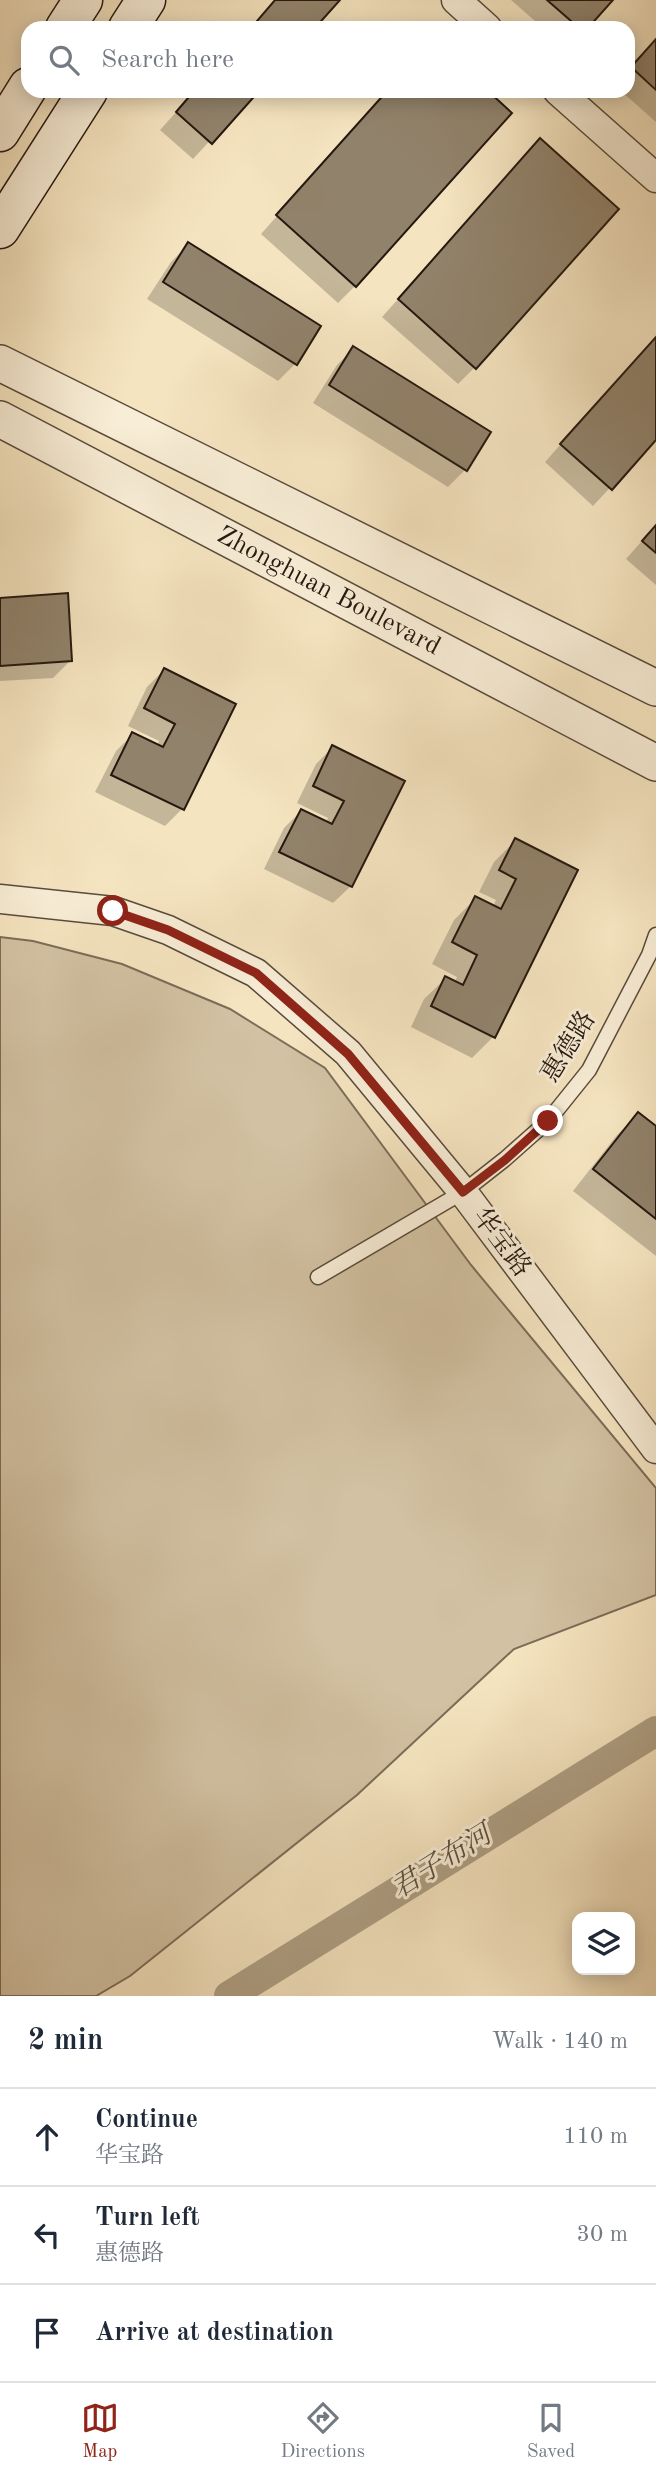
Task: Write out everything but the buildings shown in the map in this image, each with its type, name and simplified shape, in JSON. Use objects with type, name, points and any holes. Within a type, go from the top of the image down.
[{"type":"main road","points":[[70,21],[83,0]]},
{"type":"main road","points":[[132,21],[146,0]]},
{"type":"main road","points":[[0,132],[21,98]]},
{"type":"main road","points":[[0,229],[84,98]]},
{"type":"street","points":[[456,0],[479,21]]},
{"type":"street","points":[[566,98],[656,178]]},
{"type":"street","points":[[0,363],[656,688]]},
{"type":"street","name":"Zhonghuan Boulevard","points":[[0,419],[656,763]]},
{"type":"street","name":"华宝路","points":[[0,899],[113,911],[168,930],[256,973],[348,1054],[463,1192],[656,1449]]},
{"type":"lane","name":"惠德路","points":[[318,1277],[463,1192],[505,1160],[548,1121],[589,1070],[649,955],[656,935]]},
{"type":"shaded area","points":[[0,937],[33,941],[122,964],[230,1009],[325,1068],[471,1265],[656,1488],[656,1595],[514,1649],[357,1795],[130,1976],[96,1996],[0,1996]]},
{"type":"waterway","name":"君子布河","points":[[229,1996],[656,1731]]},
{"type":"route","points":[[113,911],[168,930],[256,973],[348,1054],[463,1192],[505,1160],[548,1121]]}]
